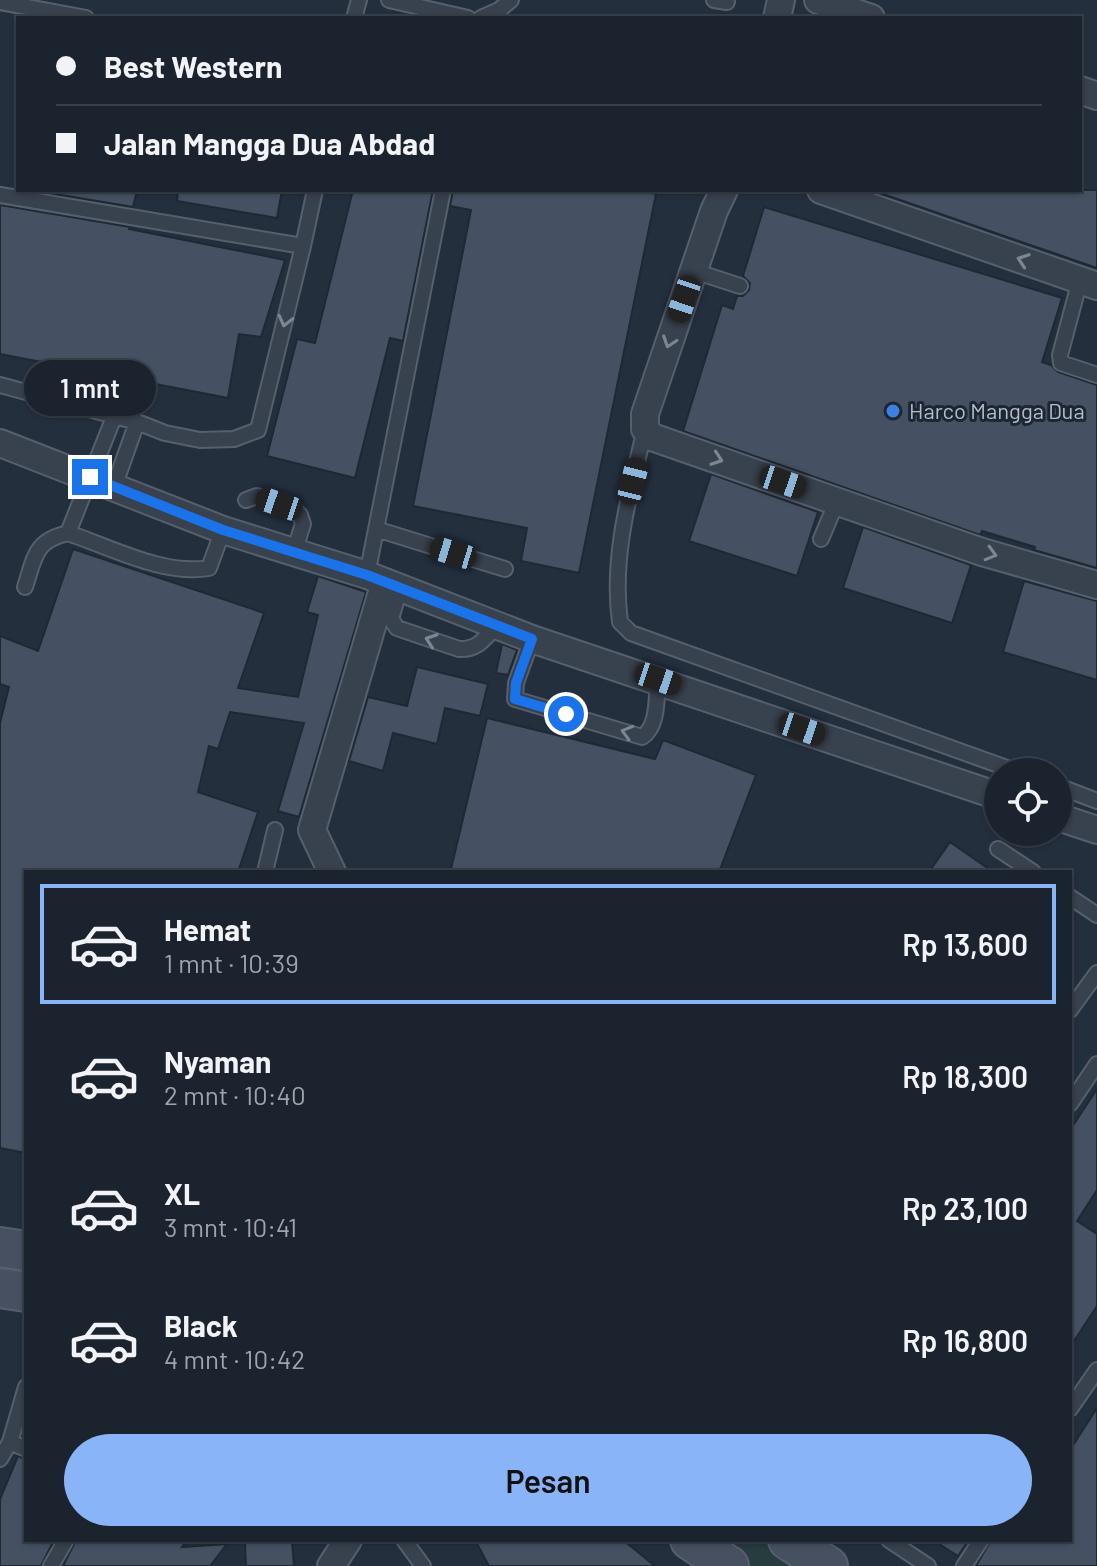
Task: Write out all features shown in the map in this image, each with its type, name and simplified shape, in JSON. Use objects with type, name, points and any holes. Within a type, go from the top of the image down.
[{"type":"main road","points":[[0,1247],[24,1251]]},
{"type":"main road","points":[[0,1288],[24,1292]]},
{"type":"main road","points":[[693,1542],[729,1566]]},
{"type":"main road","points":[[791,1542],[828,1566]]},
{"type":"street","points":[[818,0],[865,16]]},
{"type":"street","points":[[723,192],[645,414],[645,429],[652,437],[982,552],[1097,585]]},
{"type":"street","points":[[827,192],[1088,283]]},
{"type":"street","points":[[0,443],[223,530],[384,581],[532,639],[984,791]]},
{"type":"street","points":[[331,870],[312,830],[384,581]]},
{"type":"street","points":[[1072,822],[1097,830]]},
{"type":"street","points":[[331,1566],[347,1542]]},
{"type":"lane","points":[[389,0],[459,16]]},
{"type":"lane","points":[[486,16],[511,0]]},
{"type":"lane","points":[[0,2],[75,16]]},
{"type":"lane","points":[[0,385],[137,422],[165,433],[200,440],[234,439],[258,430],[315,192]]},
{"type":"lane","points":[[443,192],[376,529],[391,619],[397,628],[468,650],[476,648],[497,625]]},
{"type":"lane","points":[[0,195],[303,246]]},
{"type":"lane","points":[[694,271],[740,286]]},
{"type":"lane","points":[[1088,283],[1060,355],[1061,363],[1066,366],[1097,375]]},
{"type":"lane","points":[[68,533],[114,417]]},
{"type":"lane","points":[[114,487],[137,422]]},
{"type":"lane","points":[[645,429],[627,506],[616,591],[620,622],[631,633],[984,760]]},
{"type":"lane","points":[[246,500],[257,496],[295,510],[300,515],[303,524],[294,552]]},
{"type":"lane","points":[[821,539],[837,501]]},
{"type":"lane","points":[[376,529],[505,569]]},
{"type":"lane","points":[[25,587],[39,545],[51,537],[68,533],[170,569],[193,571],[209,568],[223,530]]},
{"type":"lane","points":[[532,639],[516,683],[515,699],[642,737],[649,732],[654,718],[658,679]]},
{"type":"lane","points":[[880,756],[893,727]]},
{"type":"lane","points":[[921,770],[933,741]]},
{"type":"lane","points":[[1072,791],[1097,801]]},
{"type":"lane","points":[[265,870],[275,830]]},
{"type":"lane","points":[[998,849],[1030,870]]},
{"type":"lane","points":[[1072,898],[1097,915]]},
{"type":"lane","points":[[1072,1007],[1097,973]]},
{"type":"lane","points":[[1072,1101],[1097,1064]]},
{"type":"lane","points":[[1072,1406],[1097,1370]]},
{"type":"lane","points":[[0,1459],[10,1442],[24,1394]]},
{"type":"lane","points":[[10,1442],[24,1448]]},
{"type":"lane","points":[[51,1566],[65,1542]]},
{"type":"lane","points":[[405,1542],[418,1564]]},
{"type":"lane","points":[[892,1542],[928,1566]]},
{"type":"lane","points":[[964,1566],[980,1542]]},
{"type":"green space","points":[[694,1542],[791,1542],[828,1566],[730,1566]]},
{"type":"building","points":[[1097,190],[1097,268],[880,193]]},
{"type":"building","points":[[43,192],[137,192],[133,207]]},
{"type":"building","points":[[178,192],[282,192],[277,218],[177,201]]},
{"type":"building","points":[[353,192],[433,192],[403,341],[390,338],[355,478],[267,456],[297,339],[315,343]]},
{"type":"building","points":[[453,192],[656,194],[579,573],[521,561],[527,528],[413,506],[471,210],[450,206]]},
{"type":"building","points":[[0,205],[130,227],[285,260],[261,337],[239,334],[228,398],[0,354]]},
{"type":"building","name":"Harco Mangga Dua","points":[[764,207],[1062,298],[1042,362],[1058,372],[1097,385],[1097,568],[982,531],[980,535],[683,431],[722,305],[733,309],[737,296],[743,296],[749,290],[750,283],[743,276]]},
{"type":"building","points":[[711,474],[818,512],[797,576],[689,541]]},
{"type":"building","points":[[863,527],[971,565],[952,623],[843,588]]},
{"type":"building","points":[[73,549],[264,613],[238,688],[298,697],[318,615],[307,612],[318,576],[366,592],[299,817],[278,811],[304,723],[230,712],[218,749],[209,746],[198,792],[258,812],[239,870],[24,870],[24,1153],[0,1148],[0,723],[9,687],[0,684],[0,636],[38,651]]},
{"type":"building","points":[[1024,581],[1097,601],[1097,680],[1003,652]]},
{"type":"building","points":[[502,644],[517,650],[508,675],[496,673]]},
{"type":"building","points":[[417,667],[488,684],[480,716],[445,708],[437,744],[393,733],[383,771],[349,761],[368,697],[407,706]]},
{"type":"building","points":[[487,718],[655,759],[663,740],[756,775],[720,870],[451,869]]},
{"type":"building","points":[[950,842],[990,870],[930,870]]},
{"type":"building","points":[[1097,1089],[1097,1190],[1077,1221],[1097,1234],[1097,1306],[1072,1344],[1072,1127]]},
{"type":"building","points":[[1097,1408],[1097,1566],[976,1566],[990,1542],[1072,1542],[1072,1447]]},
{"type":"building","points":[[18,1456],[24,1458],[24,1542],[53,1542],[41,1566],[0,1566],[0,1499]]},
{"type":"building","points":[[75,1542],[186,1542],[182,1547],[227,1544],[210,1566],[63,1566]]},
{"type":"building","points":[[292,1542],[294,1566],[246,1566],[245,1543]]},
{"type":"building","points":[[476,1542],[625,1542],[655,1566],[489,1566]]},
{"type":"building","points":[[936,1542],[968,1542],[958,1556]]},
{"type":"place","name":"Harco Mangga Dua","points":[[893,411]]},
{"type":"route","points":[[90,477],[223,530],[367,575],[532,639],[516,683],[515,699],[566,714]]}]
